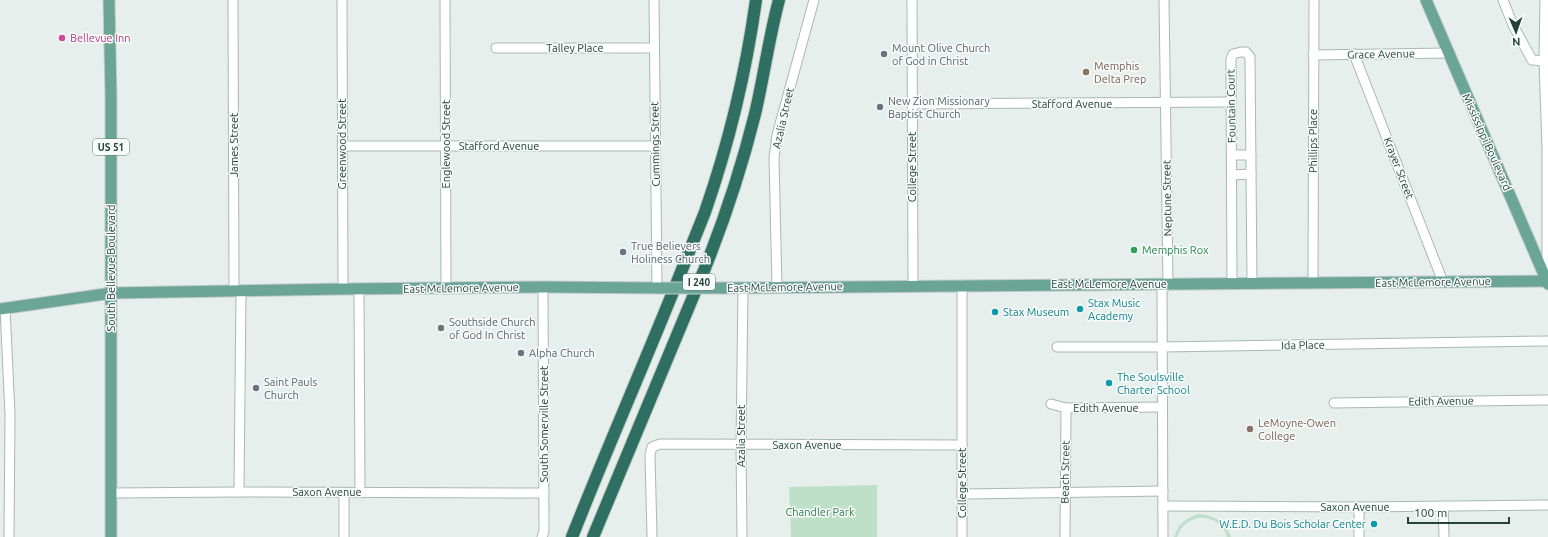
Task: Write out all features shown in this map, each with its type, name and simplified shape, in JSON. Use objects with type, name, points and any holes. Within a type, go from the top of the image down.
[{"type":"highway","name":"I 240","points":[[572,537],[663,318],[704,212],[720,164],[736,102],[748,51],[756,0]]},
{"type":"highway","name":"I 240","points":[[593,537],[713,247],[750,131],[778,0]]},
{"type":"main road","name":"South Bellevue Boulevard","points":[[109,0],[112,293],[111,537]]},
{"type":"main road","name":"Mississippi Boulevard","points":[[1426,0],[1548,282]]},
{"type":"main road","name":"East McLemore Avenue","points":[[3,308],[112,293],[238,290],[1548,282]]},
{"type":"street","name":"James Street","points":[[233,0],[238,290],[239,492]]},
{"type":"street","name":"Greenwood Street","points":[[342,0],[343,289]]},
{"type":"street","name":"Englewood Street","points":[[445,0],[446,288]]},
{"type":"street","name":"Cummings Street","points":[[654,0],[655,146],[660,288]]},
{"type":"street","name":"Azalia Street","points":[[777,287],[774,158],[777,135],[814,0]]},
{"type":"street","name":"College Street","points":[[912,0],[913,286]]},
{"type":"street","name":"Neptune Street","points":[[1163,537],[1162,290],[1168,284],[1164,0]]},
{"type":"street","name":"Phillips Place","points":[[1313,283],[1314,0]]},
{"type":"street","points":[[1503,0],[1532,60],[1544,61]]},
{"type":"street","points":[[1546,6],[1544,61],[1547,148],[1548,282]]},
{"type":"street","name":"Talley Place","points":[[496,48],[654,48]]},
{"type":"street","name":"Fountain Court","points":[[1232,283],[1231,59],[1233,54],[1241,52],[1246,52],[1250,57],[1252,283]]},
{"type":"street","name":"Grace Avenue","points":[[1313,55],[1448,53]]},
{"type":"street","name":"Krayer Street","points":[[1354,54],[1443,282]]},
{"type":"street","name":"Stafford Avenue","points":[[912,104],[1231,102]]},
{"type":"street","name":"Stafford Avenue","points":[[342,146],[655,146]]},
{"type":"street","points":[[1232,155],[1251,155]]},
{"type":"street","points":[[1232,174],[1251,174]]},
{"type":"street","name":"College Street","points":[[962,285],[962,537]]},
{"type":"street","name":"South Somerville Street","points":[[542,537],[544,531],[544,287]]},
{"type":"street","name":"Azalia Street","points":[[742,537],[741,445],[743,288]]},
{"type":"street","points":[[359,289],[360,493]]},
{"type":"street","points":[[3,308],[10,414],[5,520],[9,537]]},
{"type":"street","name":"Ida Place","points":[[1057,347],[1162,347],[1548,341]]},
{"type":"street","name":"Edith Avenue","points":[[1334,402],[1548,400]]},
{"type":"street","name":"Edith Avenue","points":[[1051,404],[1066,408],[1162,407]]},
{"type":"street","name":"Beach Street","points":[[1065,537],[1066,408]]},
{"type":"street","points":[[0,416],[10,414]]},
{"type":"street","name":"Saxon Avenue","points":[[652,537],[650,455],[652,447],[660,444],[962,445]]},
{"type":"street","points":[[962,494],[1163,491]]},
{"type":"street","name":"Saxon Avenue","points":[[111,493],[544,493]]},
{"type":"street","points":[[344,493],[344,537]]},
{"type":"street","name":"Saxon Avenue","points":[[1163,506],[1359,507],[1548,505]]},
{"type":"street","points":[[1443,506],[1444,537]]},
{"type":"street","points":[[1359,507],[1359,537]]},
{"type":"green space","name":"Chandler Park","points":[[877,485],[877,537],[791,537],[789,487]]},
{"type":"green space","points":[[1199,514],[1210,516],[1219,520],[1226,527],[1231,537],[1227,537],[1223,529],[1217,523],[1210,519],[1202,518],[1195,519],[1187,523],[1181,529],[1177,537],[1174,537],[1178,528],[1183,522],[1190,517]]},
{"type":"place","name":"Bellevue Inn","points":[[62,38]]},
{"type":"place","name":"Mount Olive Church of God in Christ","points":[[884,54]]},
{"type":"place","name":"Memphis Delta Prep","points":[[1086,72]]},
{"type":"place","name":"New Zion Missionary Baptist Church","points":[[880,107]]},
{"type":"place","name":"Memphis Rox","points":[[1134,250]]},
{"type":"place","name":"True Believers Holiness Church","points":[[623,252]]},
{"type":"place","name":"Stax Music Academy","points":[[1080,309]]},
{"type":"place","name":"Stax Museum","points":[[995,312]]},
{"type":"place","name":"Southside Church of God In Christ","points":[[441,328]]},
{"type":"place","name":"Alpha Church","points":[[521,353]]},
{"type":"place","name":"The Soulsville Charter School","points":[[1109,383]]},
{"type":"place","name":"Saint Pauls Church","points":[[256,388]]},
{"type":"place","name":"LeMoyne-Owen College","points":[[1250,429]]},
{"type":"place","name":"W.E.D. Du Bois Scholar Center","points":[[1374,524]]}]
